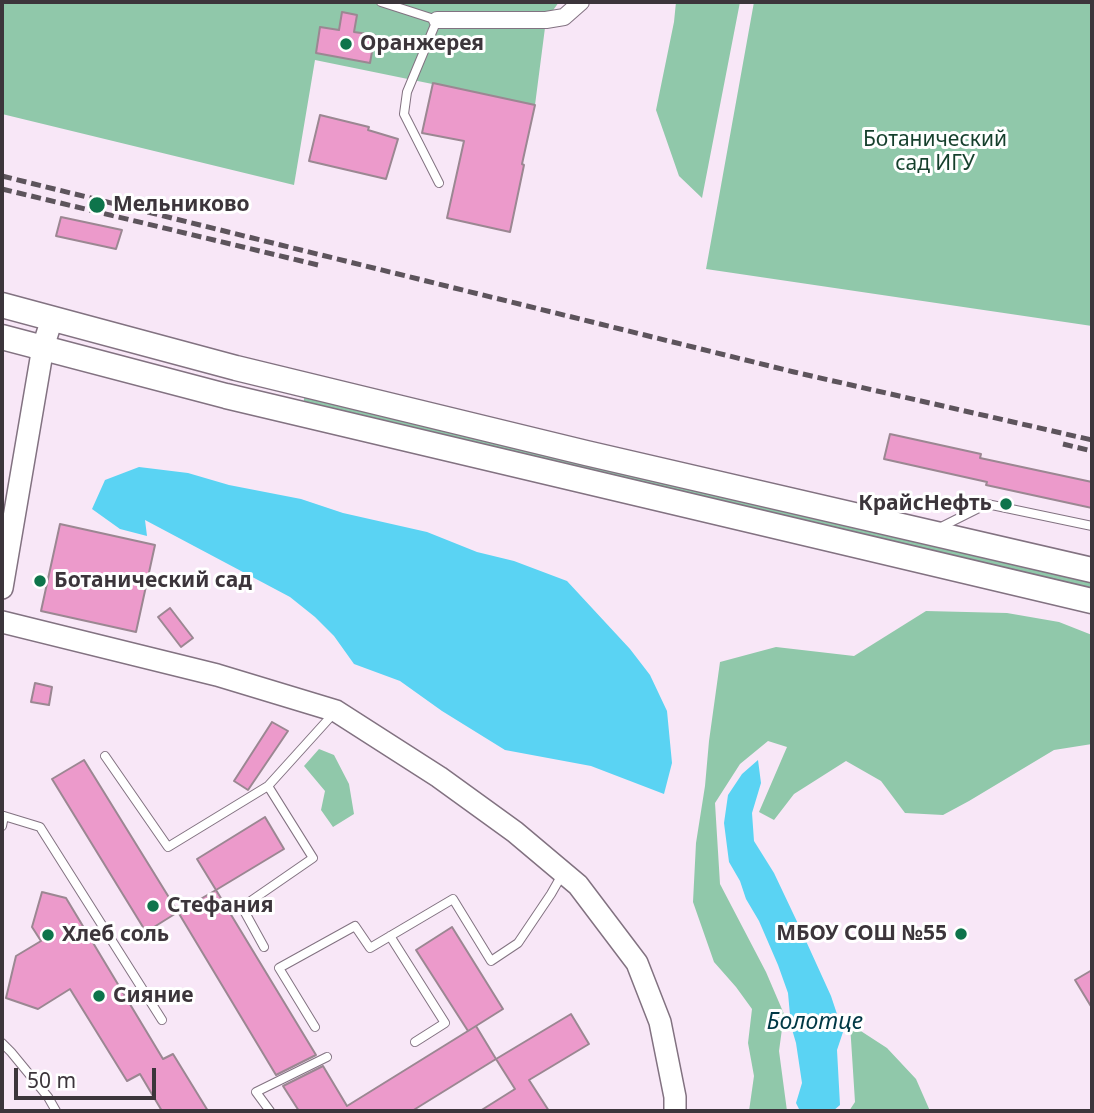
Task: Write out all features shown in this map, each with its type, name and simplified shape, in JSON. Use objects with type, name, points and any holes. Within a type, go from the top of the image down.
[{"type":"main road","points":[[2,305],[249,371],[586,453],[1092,570]]},
{"type":"main road","points":[[2,337],[226,396],[1092,601]]},
{"type":"street","points":[[437,20],[546,20],[564,17],[581,2]]},
{"type":"street","points":[[2,589],[8,515],[43,347],[52,319]]},
{"type":"street","points":[[2,622],[217,675],[336,711],[515,832],[578,885],[637,963],[660,1022],[675,1097],[675,1111]]},
{"type":"lane","points":[[381,2],[437,20],[407,92],[404,114],[439,183]]},
{"type":"lane","points":[[931,532],[986,505],[1092,526]]},
{"type":"lane","points":[[105,756],[168,846],[268,786],[336,711]]},
{"type":"lane","points":[[264,947],[242,907],[313,858],[268,786]]},
{"type":"lane","points":[[2,826],[4,816],[40,827],[162,1020]]},
{"type":"lane","points":[[315,1027],[279,968],[355,926],[370,948],[453,899],[491,961],[518,943],[563,873]]},
{"type":"lane","points":[[390,936],[445,1023],[415,1042]]},
{"type":"lane","points":[[2,1043],[56,1111]]},
{"type":"lane","points":[[270,1111],[256,1092],[327,1057]]},
{"type":"green space","points":[[2,2],[559,2],[546,20],[535,105],[315,60],[294,185],[2,114]]},
{"type":"green space","points":[[676,2],[740,2],[702,198],[679,176],[656,110]]},
{"type":"green space","name":"Ботанический сад ИГУ","points":[[754,2],[1092,2],[1092,326],[706,269]]},
{"type":"green space","points":[[304,397],[1092,583],[1092,588],[304,402]]},
{"type":"green space","points":[[926,611],[1007,613],[1059,622],[1092,635],[1092,744],[1054,750],[943,815],[905,813],[881,781],[846,761],[794,794],[774,820],[759,812],[787,747],[768,741],[740,764],[715,803],[720,884],[766,972],[784,1014],[779,1051],[787,1111],[749,1111],[754,1076],[748,1043],[752,1009],[714,962],[693,902],[696,843],[720,662],[776,647],[854,656]]},
{"type":"green space","points":[[319,749],[334,755],[349,784],[354,814],[333,827],[321,810],[325,791],[304,766]]},
{"type":"green space","points":[[850,1024],[887,1048],[916,1079],[930,1111],[849,1111],[855,1102]]},
{"type":"water","points":[[139,467],[188,473],[427,532],[477,552],[514,561],[567,581],[630,649],[650,675],[667,711],[672,763],[664,794],[591,766],[505,750],[400,681],[354,664],[334,636],[290,597],[145,520],[147,536],[120,529],[92,509],[105,480]]},
{"type":"water","name":"Болотце","points":[[758,760],[761,783],[752,813],[754,841],[774,873],[801,930],[831,996],[843,1032],[837,1050],[840,1105],[833,1111],[800,1111],[796,1103],[802,1083],[791,1026],[788,993],[759,921],[729,862],[724,823],[728,795],[742,774]]},
{"type":"building","name":"Оранжерея","points":[[342,12],[357,15],[354,32],[375,35],[370,63],[316,53],[320,27],[339,30]]},
{"type":"building","points":[[433,83],[535,105],[510,232],[447,218],[464,141],[422,133]]},
{"type":"building","points":[[320,115],[369,127],[368,130],[398,139],[386,179],[309,161]]},
{"type":"building","name":"Мельниково","points":[[61,217],[122,230],[116,249],[56,236]]},
{"type":"building","points":[[890,434],[981,454],[980,458],[1092,482],[1092,508],[884,459]]},
{"type":"building","points":[[60,524],[155,545],[136,632],[41,611]]},
{"type":"building","points":[[170,608],[193,638],[181,647],[158,617]]},
{"type":"building","points":[[35,683],[52,687],[49,705],[31,702]]},
{"type":"building","points":[[272,722],[288,731],[248,790],[234,781]]},
{"type":"building","points":[[84,760],[178,912],[146,932],[52,779]]},
{"type":"building","points":[[265,817],[284,849],[216,890],[197,859]]},
{"type":"building","points":[[216,890],[316,1055],[276,1075],[178,912]]},
{"type":"building","points":[[42,892],[66,898],[163,1059],[173,1054],[208,1111],[162,1111],[140,1074],[127,1081],[70,989],[38,1009],[6,998],[16,956],[41,941],[32,927]]},
{"type":"building","points":[[452,927],[503,1009],[468,1031],[416,950]]},
{"type":"building","points":[[1092,970],[1092,1008],[1075,980]]},
{"type":"building","points":[[571,1014],[589,1044],[529,1080],[549,1111],[480,1111],[515,1089],[496,1059]]},
{"type":"building","points":[[476,1026],[496,1059],[412,1111],[299,1111],[283,1086],[323,1066],[347,1106]]},
{"type":"railway","points":[[2,176],[794,372],[1092,440]]},
{"type":"railway","points":[[2,189],[322,266]]},
{"type":"railway","points":[[1063,444],[1092,451]]},
{"type":"place","name":"Оранжерея","points":[[346,44]]},
{"type":"place","name":"Мельниково","points":[[97,205]]},
{"type":"place","name":"КрайсНефть","points":[[1006,504]]},
{"type":"place","name":"Ботанический сад","points":[[40,581]]},
{"type":"place","name":"Стефания","points":[[153,906]]},
{"type":"place","name":"МБОУ СОШ №55","points":[[961,934]]},
{"type":"place","name":"Хлеб соль","points":[[48,935]]},
{"type":"place","name":"Сияние","points":[[99,996]]}]
